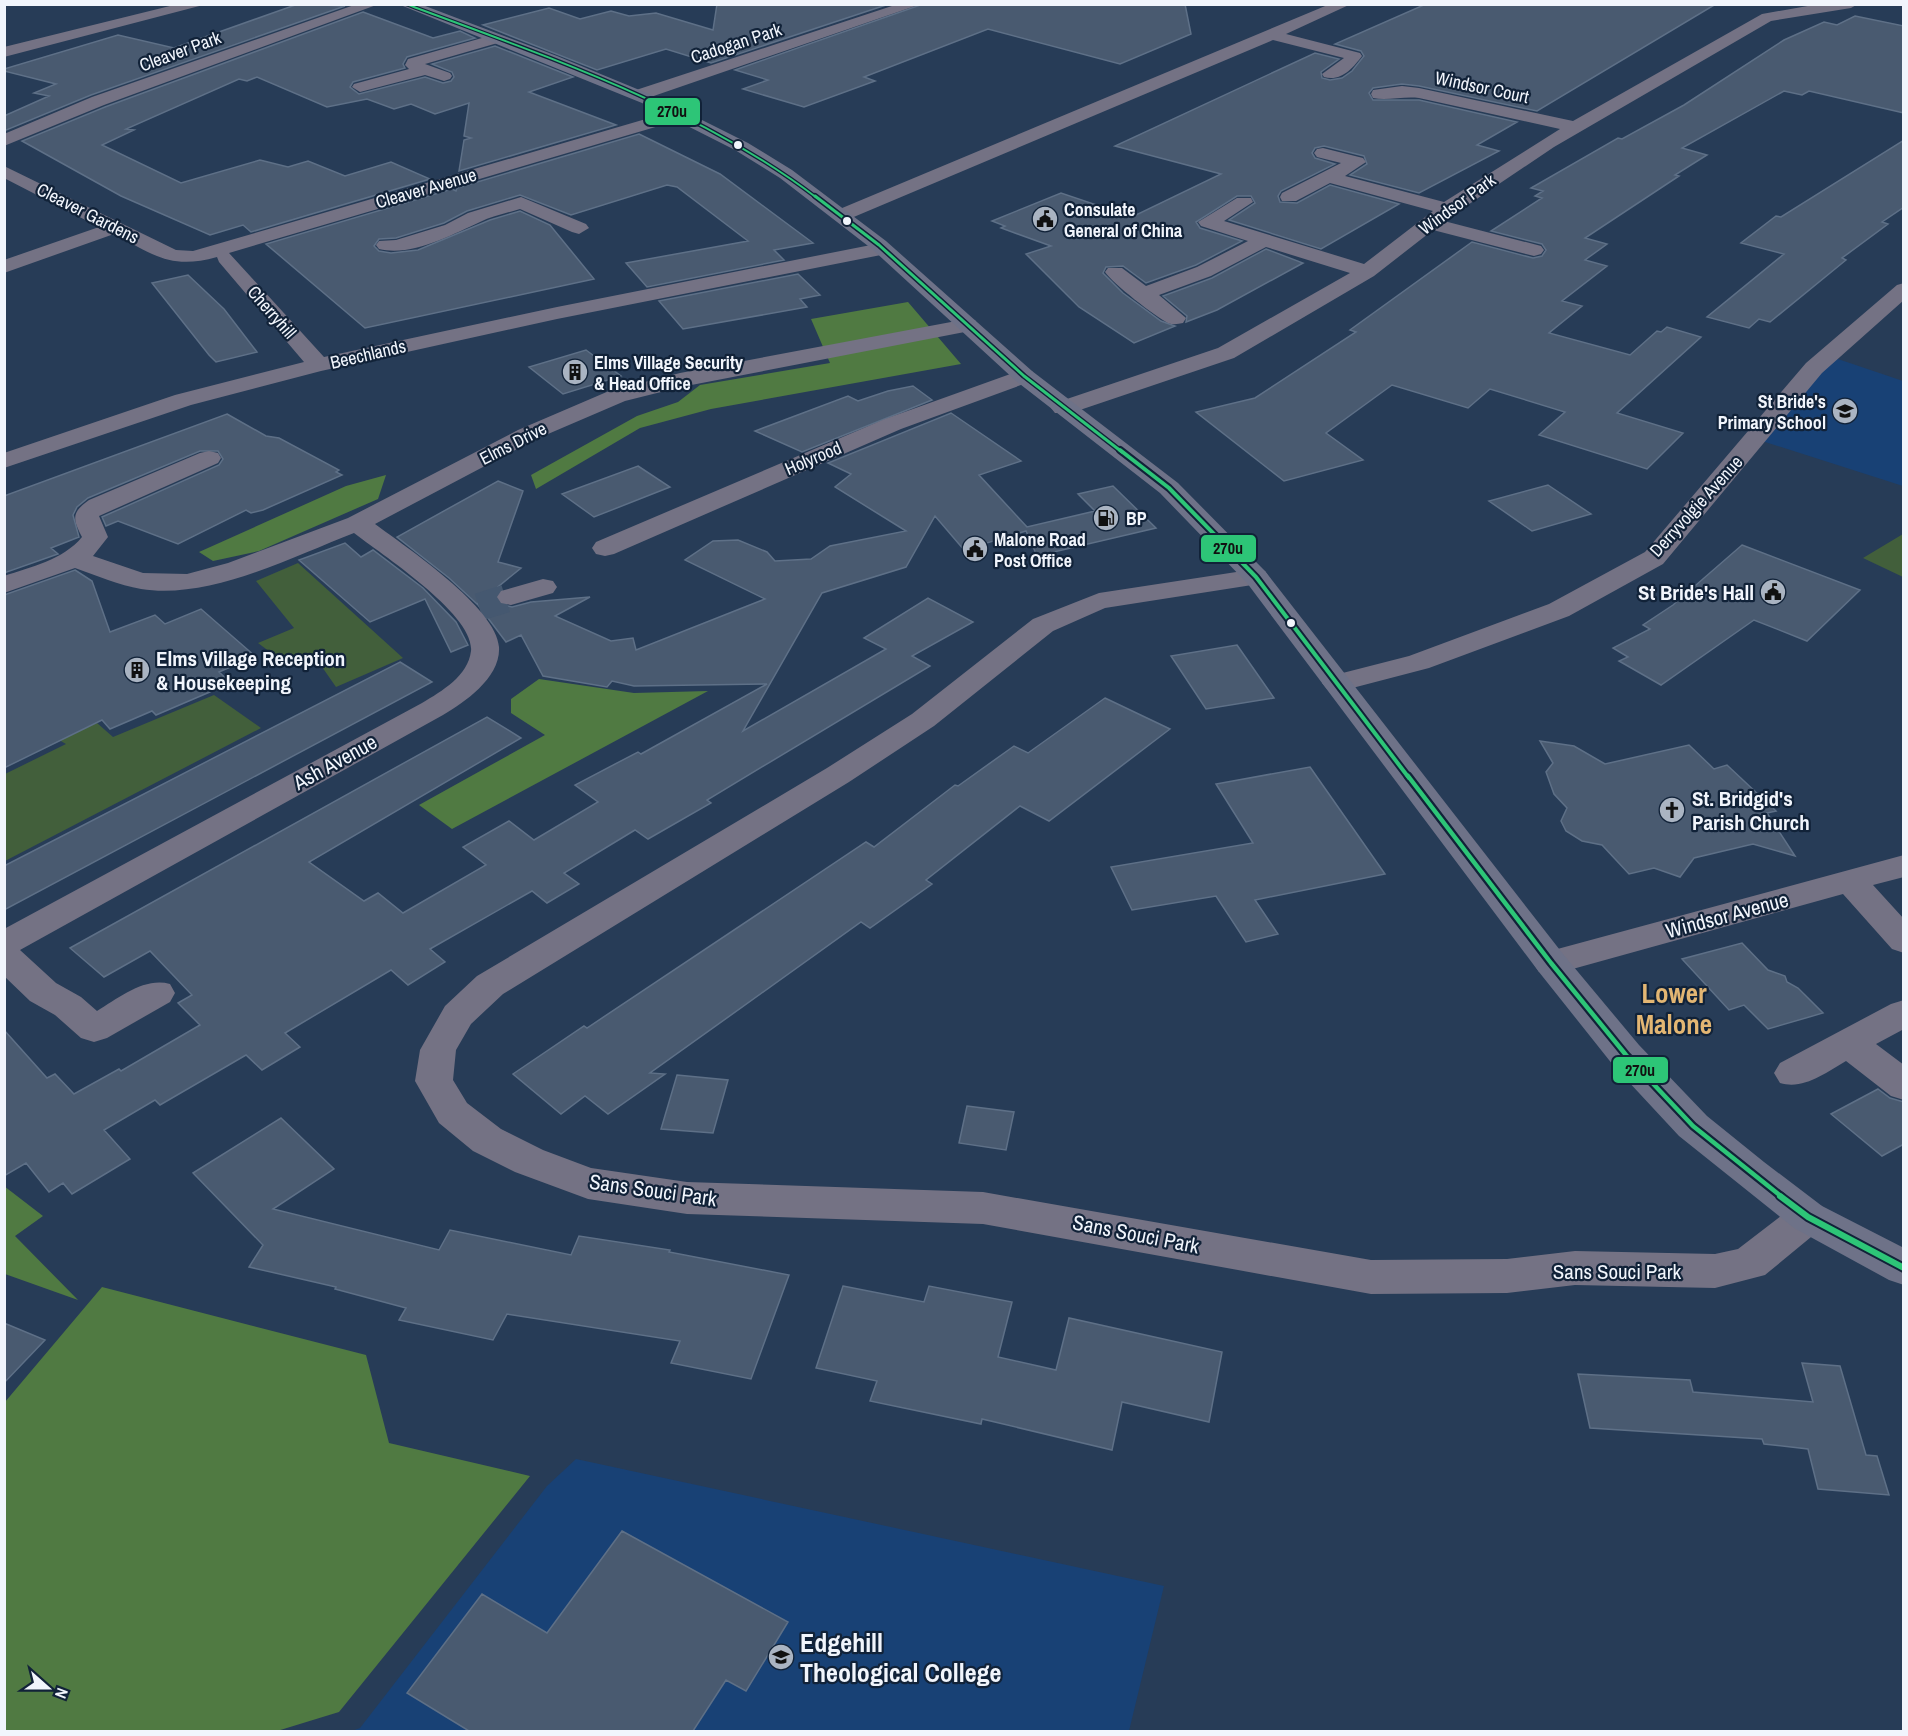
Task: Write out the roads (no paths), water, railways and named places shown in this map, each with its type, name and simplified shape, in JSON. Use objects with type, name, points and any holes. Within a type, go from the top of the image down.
[{"type":"main road","points":[[405,4],[639,95],[680,114],[786,174],[842,215],[1024,376],[1174,492],[1204,519],[1256,577],[1551,963],[1626,1055],[1693,1126],[1809,1217],[1904,1268]]},
{"type":"street","points":[[4,52],[85,30],[200,4]]},
{"type":"street","name":"Cleaver Park","points":[[4,141],[98,101],[372,4]]},
{"type":"street","name":"Cadogan Park","points":[[639,95],[914,4]]},
{"type":"street","points":[[842,215],[1344,4]]},
{"type":"street","name":"Windsor Park","points":[[1064,408],[1226,353],[1367,272],[1447,208],[1576,127],[1767,17],[1851,4]]},
{"type":"street","points":[[1273,35],[1354,56],[1346,66],[1330,74]]},
{"type":"street","points":[[444,76],[413,65],[415,61],[496,39]]},
{"type":"street","points":[[376,93],[352,85],[424,70]]},
{"type":"street","name":"Windsor Court","points":[[1379,94],[1402,91],[1419,93],[1576,127]]},
{"type":"street","name":"Cleaver Avenue","points":[[172,256],[194,257],[680,114]]},
{"type":"street","points":[[1289,197],[1357,162],[1323,153]]},
{"type":"street","name":"Cleaver Gardens","points":[[4,171],[172,256]]},
{"type":"street","points":[[1329,177],[1447,208]]},
{"type":"street","points":[[418,190],[475,217]]},
{"type":"street","points":[[1244,201],[1208,222],[1367,272]]},
{"type":"street","points":[[386,245],[397,246],[452,229],[475,217],[521,203],[579,228]]},
{"type":"street","points":[[1429,223],[1534,250]]},
{"type":"street","points":[[4,267],[117,227]]},
{"type":"street","points":[[1140,294],[1171,287],[1197,276],[1264,240]]},
{"type":"street","name":"Beechlands","points":[[4,461],[172,404],[319,365],[557,313],[881,249]]},
{"type":"street","name":"Cherryhill","points":[[226,258],[319,365]]},
{"type":"street","points":[[1115,272],[1140,294],[1175,318]]},
{"type":"street","name":"Derryvolgie Avenue","points":[[1337,683],[1419,662],[1559,610],[1654,558],[1815,368],[1904,289]]},
{"type":"street","name":"Elms Drive","points":[[75,558],[115,574],[143,581],[187,582],[237,569],[357,523],[526,435],[617,396],[680,380],[967,325]]},
{"type":"street","name":"Holyrood","points":[[605,548],[893,424],[1024,376]]},
{"type":"street","points":[[4,585],[75,558],[88,549],[95,537],[86,520],[87,513],[98,505],[209,458]]},
{"type":"street","name":"Ash Avenue","points":[[4,944],[449,698],[471,680],[482,663],[486,643],[472,610],[357,523]]},
{"type":"street","name":"Sans Souci Park","points":[[1256,577],[1099,601],[1043,625],[923,720],[866,757],[490,985],[459,1015],[438,1050],[434,1081],[453,1113],[487,1140],[529,1161],[588,1183],[687,1198],[983,1208],[1371,1277],[1508,1276],[1575,1268],[1715,1271],[1750,1263],[1809,1217]]},
{"type":"street","points":[[511,597],[543,587]]},
{"type":"street","name":"Windsor Avenue","points":[[1551,963],[1904,866]]},
{"type":"street","points":[[1851,882],[1904,941]]},
{"type":"street","points":[[4,955],[43,992],[69,1006],[94,1029],[157,993]]},
{"type":"street","points":[[1793,1073],[1904,1013]]},
{"type":"street","points":[[1850,1044],[1904,1086]]},
{"type":"tunnel","points":[[479,607],[511,597]]},
{"type":"place","name":"Consulate General of China","points":[[1045,219]]},
{"type":"place","name":"Elms Village Security & Head Office","points":[[575,372]]},
{"type":"place","name":"St Bride's Primary School","points":[[1845,411]]},
{"type":"place","name":"BP","points":[[1106,518]]},
{"type":"place","name":"Malone Road Post Office","points":[[975,549]]},
{"type":"place","name":"St Bride's Hall","points":[[1773,592]]},
{"type":"place","name":"Elms Village Reception & Housekeeping","points":[[137,670]]},
{"type":"place","name":"St. Bridgid's Parish Church","points":[[1672,810]]},
{"type":"place","name":"Edgehill Theological College","points":[[781,1657]]},
{"type":"district","name":"Lower Malone","points":[[1674,1008]]}]
